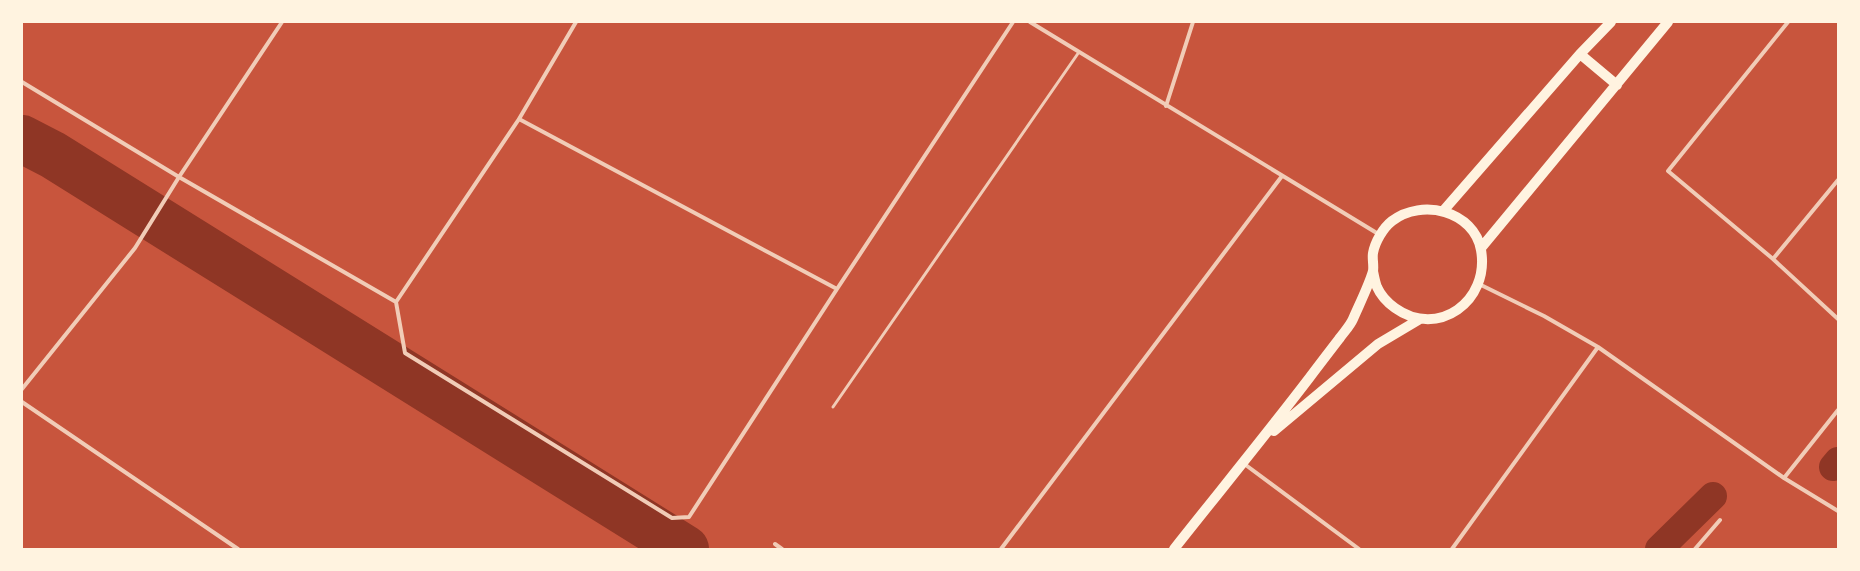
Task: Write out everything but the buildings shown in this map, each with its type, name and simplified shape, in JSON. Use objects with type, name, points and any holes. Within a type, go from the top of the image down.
[{"type":"main road","points":[[1444,210],[1580,54],[1610,22]]},
{"type":"main road","points":[[1481,248],[1668,22]]},
{"type":"main road","points":[[1580,54],[1617,85]]},
{"type":"main road","points":[[1174,549],[1242,462],[1260,442],[1352,322],[1372,271],[1373,252],[1380,235],[1392,221],[1408,212],[1426,208],[1444,210],[1460,219],[1473,232],[1481,248],[1483,266],[1479,284],[1469,300],[1456,312],[1438,319],[1420,319],[1403,314],[1388,303],[1377,288],[1372,271]]},
{"type":"main road","points":[[1260,442],[1378,344],[1420,319]]},
{"type":"street","points":[[22,389],[135,248],[179,177],[282,22]]},
{"type":"street","points":[[576,22],[519,119],[396,302],[405,352],[672,518],[689,517],[1013,22]]},
{"type":"street","points":[[1030,22],[1380,235]]},
{"type":"street","points":[[1166,106],[1193,22]]},
{"type":"street","points":[[1788,22],[1668,171],[1773,259],[1838,319]]},
{"type":"street","points":[[22,82],[179,177],[396,302]]},
{"type":"street","points":[[519,119],[837,289]]},
{"type":"street","points":[[1001,549],[1282,176]]},
{"type":"street","points":[[1773,259],[1838,180]]},
{"type":"street","points":[[1479,284],[1544,316],[1598,347],[1784,478],[1838,511]]},
{"type":"street","points":[[1452,549],[1598,347]]},
{"type":"street","points":[[22,402],[238,549]]},
{"type":"street","points":[[1784,478],[1838,410]]},
{"type":"street","points":[[1242,462],[1359,549]]},
{"type":"street","points":[[1695,549],[1720,520]]},
{"type":"street","points":[[775,544],[782,549]]},
{"type":"lane","points":[[834,407],[1079,52]]},
{"type":"waterway","points":[[22,139],[53,155],[685,549]]},
{"type":"waterway","points":[[1833,467],[1838,461]]},
{"type":"waterway","points":[[1659,549],[1713,496]]}]
